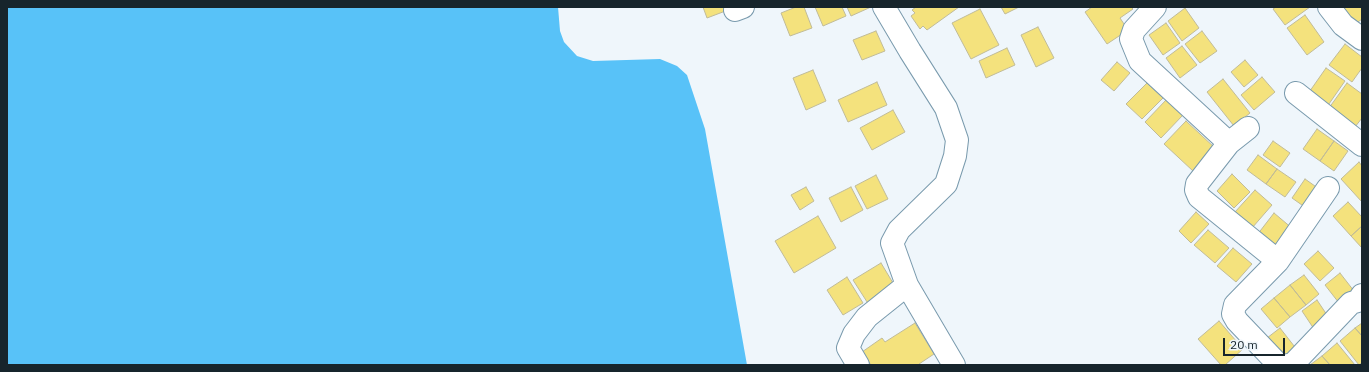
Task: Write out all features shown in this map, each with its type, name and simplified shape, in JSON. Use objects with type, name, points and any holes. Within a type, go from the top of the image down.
[{"type":"street","points":[[884,7],[946,108],[957,140],[955,156],[946,184],[899,230],[892,243],[907,285],[954,365]]},
{"type":"street","points":[[1155,7],[1134,30],[1131,39],[1140,61],[1229,143]]},
{"type":"street","points":[[1329,7],[1343,26],[1362,39]]},
{"type":"street","points":[[1296,93],[1362,145]]},
{"type":"street","points":[[1248,128],[1229,143],[1197,184],[1196,190],[1199,197],[1278,261]]},
{"type":"street","points":[[1279,365],[1237,321],[1233,314],[1235,305],[1278,261],[1328,188]]},
{"type":"street","points":[[858,365],[848,348],[854,334],[867,317],[907,285]]},
{"type":"street","points":[[1288,365],[1292,364],[1352,303],[1358,301],[1362,296]]},
{"type":"water","points":[[7,7],[558,7],[560,31],[564,42],[577,56],[593,61],[660,59],[677,66],[687,75],[705,129],[747,365],[7,365]]},
{"type":"building","points":[[703,7],[736,7],[707,18]]},
{"type":"building","points":[[796,7],[804,7],[812,28],[790,36],[781,13]]},
{"type":"building","points":[[815,7],[842,7],[846,16],[823,26]]},
{"type":"building","points":[[847,7],[871,7],[851,16]]},
{"type":"building","points":[[916,7],[959,7],[927,30],[923,26],[920,29],[911,16],[915,13],[912,10]]},
{"type":"building","points":[[1001,7],[1019,7],[1005,14]]},
{"type":"building","points":[[1092,7],[1131,7],[1133,9],[1120,18],[1128,30],[1107,44],[1085,12]]},
{"type":"building","points":[[1276,7],[1310,7],[1285,25],[1273,9]]},
{"type":"building","points":[[1340,7],[1362,7],[1362,19],[1354,25]]},
{"type":"building","points":[[1185,8],[1199,28],[1182,41],[1168,21]]},
{"type":"building","points":[[980,9],[999,45],[971,59],[952,23]]},
{"type":"building","points":[[1305,15],[1324,42],[1307,55],[1287,28]]},
{"type":"building","points":[[1166,23],[1180,43],[1163,55],[1149,35]]},
{"type":"building","points":[[1038,27],[1054,58],[1036,67],[1021,35]]},
{"type":"building","points":[[876,31],[885,51],[862,60],[853,40]]},
{"type":"building","points":[[1202,31],[1217,51],[1200,63],[1185,44]]},
{"type":"building","points":[[1345,44],[1362,57],[1362,68],[1352,82],[1329,65]]},
{"type":"building","points":[[1182,46],[1197,65],[1180,78],[1166,58]]},
{"type":"building","points":[[1007,48],[1015,65],[986,78],[979,61]]},
{"type":"building","points":[[1245,60],[1258,75],[1244,87],[1231,72]]},
{"type":"building","points":[[1117,62],[1130,73],[1114,91],[1101,80]]},
{"type":"building","points":[[1326,68],[1345,81],[1324,111],[1305,98]]},
{"type":"building","points":[[813,70],[826,101],[806,110],[793,78]]},
{"type":"building","points":[[1262,77],[1275,92],[1254,110],[1241,95]]},
{"type":"building","points":[[1223,79],[1250,113],[1234,126],[1207,92]]},
{"type":"building","points":[[877,82],[887,105],[848,122],[838,100]]},
{"type":"building","points":[[1147,83],[1163,98],[1142,119],[1126,104]]},
{"type":"building","points":[[1347,83],[1362,94],[1362,118],[1355,127],[1329,108]]},
{"type":"building","points":[[1167,99],[1183,115],[1161,138],[1145,122]]},
{"type":"building","points":[[893,110],[905,132],[872,150],[860,128]]},
{"type":"building","points":[[1186,121],[1215,148],[1193,171],[1164,144]]},
{"type":"building","points":[[1317,129],[1334,141],[1320,161],[1303,149]]},
{"type":"building","points":[[1273,141],[1290,153],[1280,167],[1263,155]]},
{"type":"building","points":[[1334,141],[1348,151],[1334,171],[1320,161]]},
{"type":"building","points":[[1258,155],[1277,169],[1266,184],[1247,170]]},
{"type":"building","points":[[1359,162],[1362,166],[1362,202],[1341,179]]},
{"type":"building","points":[[1277,169],[1296,182],[1285,197],[1266,184]]},
{"type":"building","points":[[1232,174],[1250,192],[1234,208],[1217,191]]},
{"type":"building","points":[[876,175],[888,199],[867,209],[855,186]]},
{"type":"building","points":[[1305,179],[1322,191],[1309,210],[1292,198]]},
{"type":"building","points":[[806,187],[814,201],[800,210],[791,195]]},
{"type":"building","points":[[851,187],[863,210],[841,222],[829,198]]},
{"type":"building","points":[[1255,190],[1272,205],[1252,228],[1235,212]]},
{"type":"building","points":[[1348,202],[1362,217],[1362,226],[1351,236],[1333,216]]},
{"type":"building","points":[[1196,212],[1209,224],[1191,243],[1179,231]]},
{"type":"building","points":[[1274,213],[1293,229],[1276,251],[1257,235]]},
{"type":"building","points":[[818,216],[836,248],[794,273],[775,241]]},
{"type":"building","points":[[1362,226],[1362,248],[1351,236]]},
{"type":"building","points":[[1208,230],[1229,248],[1215,263],[1194,245]]},
{"type":"building","points":[[1233,248],[1252,264],[1236,282],[1217,266]]},
{"type":"building","points":[[1318,251],[1334,268],[1320,281],[1304,264]]},
{"type":"building","points":[[881,263],[896,288],[869,305],[853,280]]},
{"type":"building","points":[[1340,273],[1354,291],[1339,303],[1325,285]]},
{"type":"building","points":[[1304,275],[1319,294],[1306,305],[1290,285]]},
{"type":"building","points":[[847,277],[863,303],[843,315],[827,290]]},
{"type":"building","points":[[1290,285],[1306,305],[1290,317],[1274,298]]},
{"type":"building","points":[[1274,298],[1290,317],[1277,328],[1261,309]]},
{"type":"building","points":[[1317,300],[1329,318],[1314,329],[1302,311]]},
{"type":"building","points":[[1219,321],[1243,349],[1225,365],[1221,365],[1198,339]]},
{"type":"building","points":[[915,323],[934,354],[919,364],[920,365],[871,365],[862,352],[882,338],[885,342]]},
{"type":"building","points":[[1362,323],[1362,336],[1355,328]]},
{"type":"building","points":[[1280,328],[1298,351],[1285,361],[1267,338]]},
{"type":"building","points":[[1355,328],[1362,336],[1362,362],[1359,365],[1340,341]]},
{"type":"building","points":[[1337,343],[1355,365],[1330,365],[1322,356]]},
{"type":"building","points":[[1322,356],[1330,365],[1310,365]]}]
